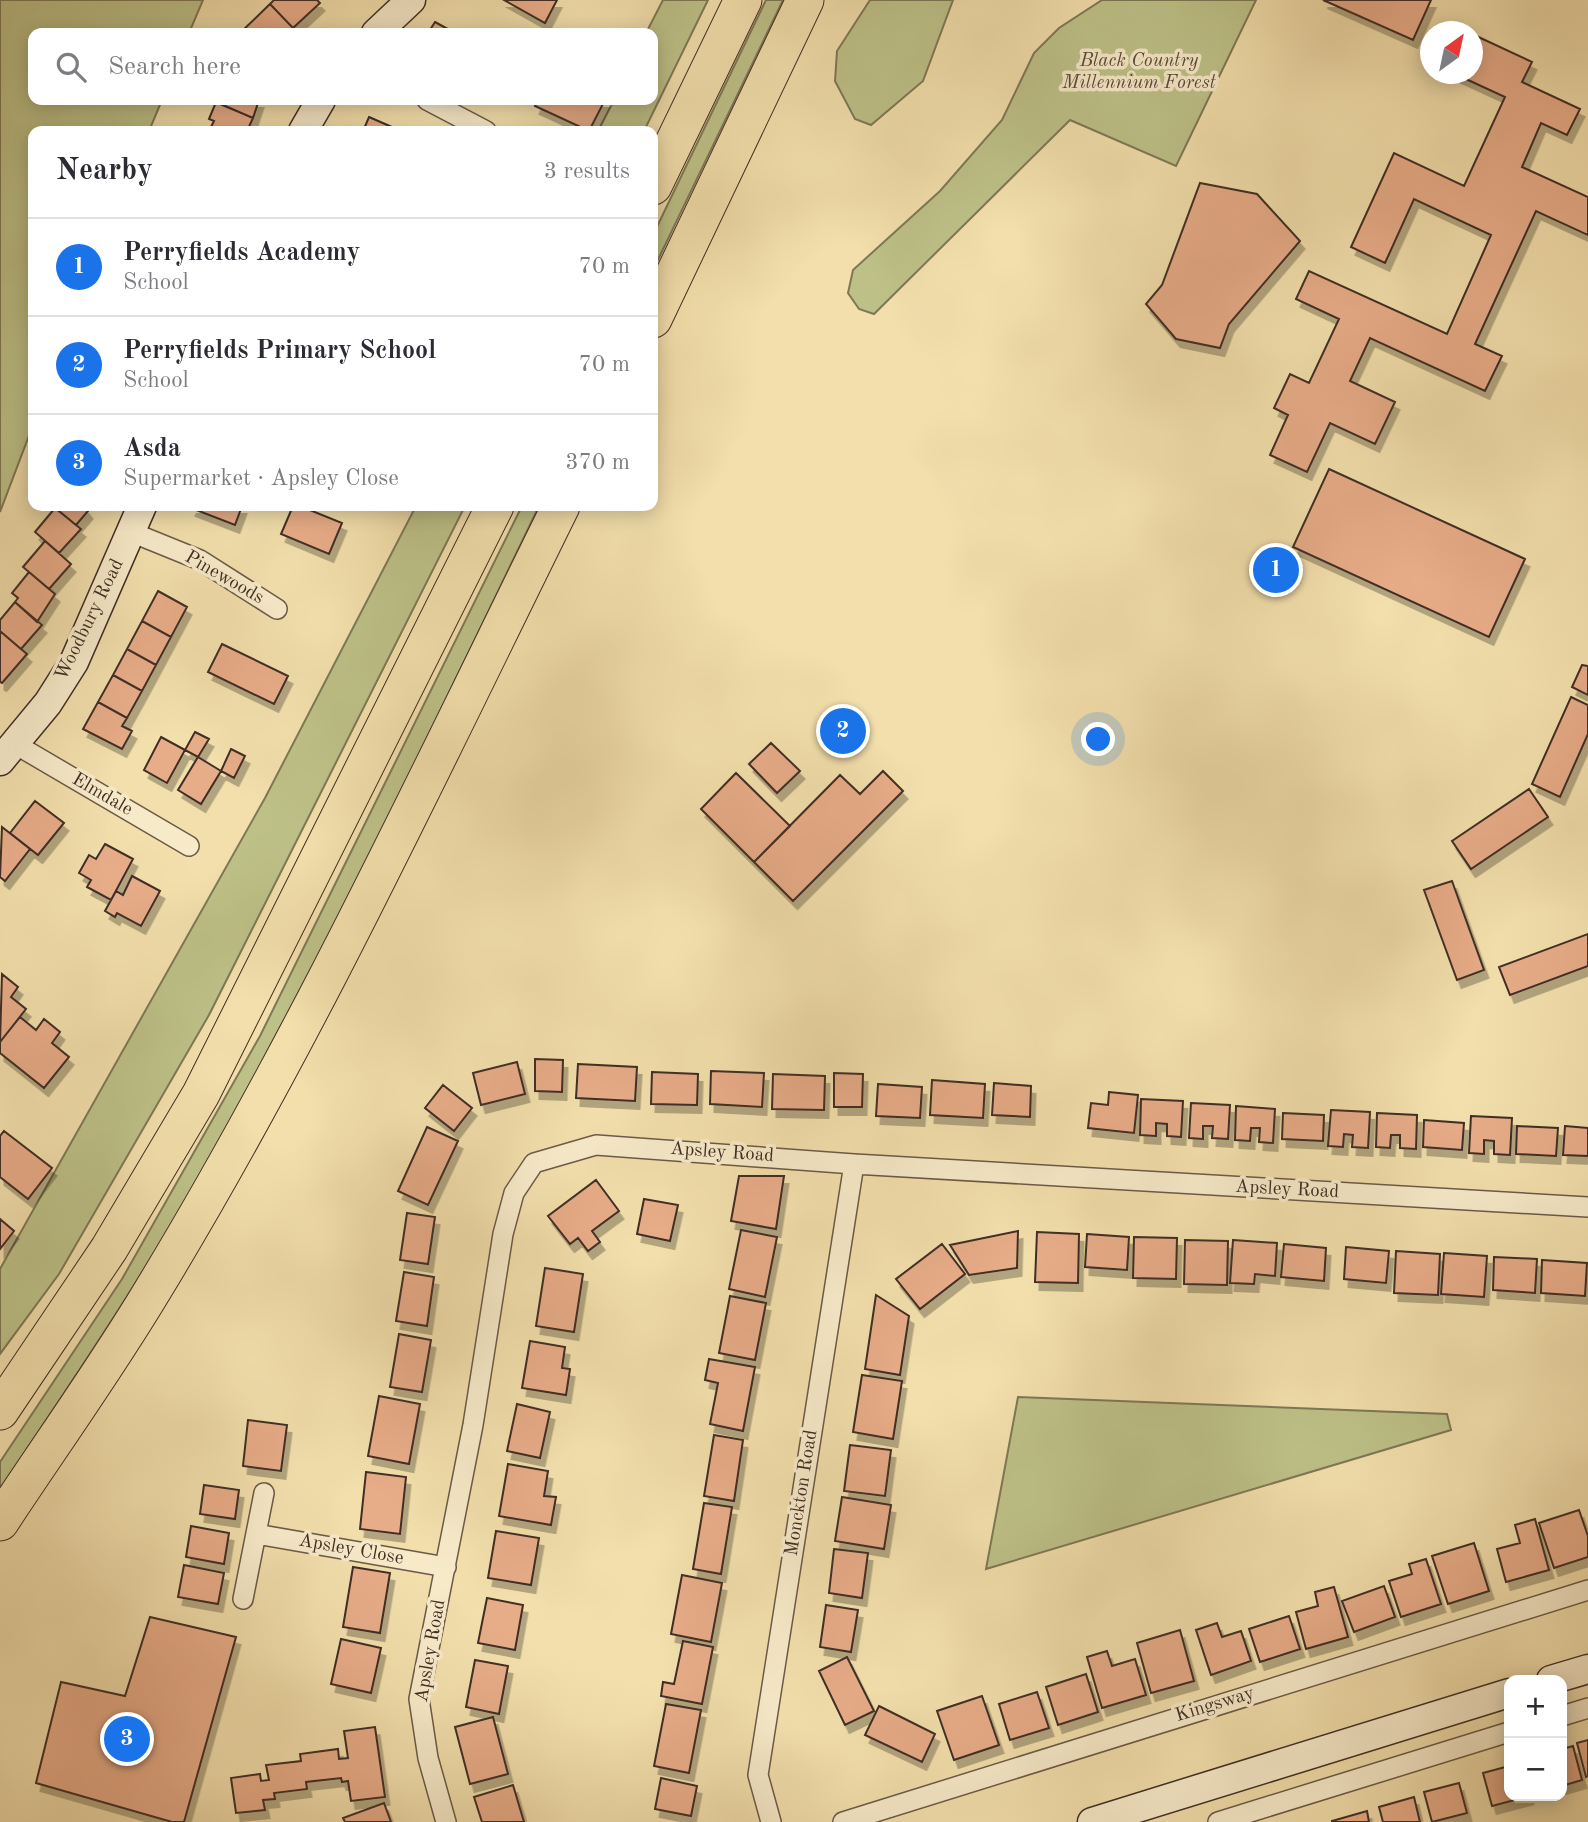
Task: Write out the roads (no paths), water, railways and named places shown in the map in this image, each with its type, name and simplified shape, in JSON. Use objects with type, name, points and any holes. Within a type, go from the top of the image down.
[{"type":"highway","points":[[658,176],[743,0]]},
{"type":"highway","points":[[658,308],[805,0]]},
{"type":"highway","points":[[0,1412],[109,1249],[201,1094],[492,511]]},
{"type":"highway","points":[[0,1522],[151,1294],[246,1128],[329,975],[559,511]]},
{"type":"street","points":[[381,28],[411,0]]},
{"type":"street","points":[[306,126],[318,105]]},
{"type":"street","points":[[437,105],[476,126]]},
{"type":"street","name":"Woodbury Road","points":[[8,753],[48,703],[74,662],[140,511]]},
{"type":"street","name":"Pinewoods","points":[[131,532],[200,560],[278,609]]},
{"type":"street","name":"Elmdale","points":[[8,753],[188,845]]},
{"type":"street","name":"Apsley Road","points":[[446,1822],[428,1758],[419,1699],[446,1567],[503,1234],[513,1193],[534,1163],[596,1145],[854,1164],[1588,1208]]},
{"type":"street","name":"Monckton Road","points":[[771,1822],[758,1775],[854,1164]]},
{"type":"street","points":[[243,1599],[264,1493]]},
{"type":"street","name":"Apsley Close","points":[[256,1534],[446,1567]]},
{"type":"street","name":"Kingsway","points":[[843,1822],[1588,1590]]},
{"type":"street","points":[[1567,1675],[1588,1669]]},
{"type":"street","points":[[1092,1822],[1504,1695]]},
{"type":"street","points":[[1567,1714],[1588,1708]]},
{"type":"street","points":[[1218,1822],[1504,1734]]},
{"type":"place","name":"Perryfields Academy","points":[[1276,570]]},
{"type":"place","name":"Perryfields Primary School","points":[[843,731]]},
{"type":"place","name":"Asda","points":[[127,1739]]},
{"type":"park label","name":"Black Country Millennium Forest","points":[[1139,72]]}]
